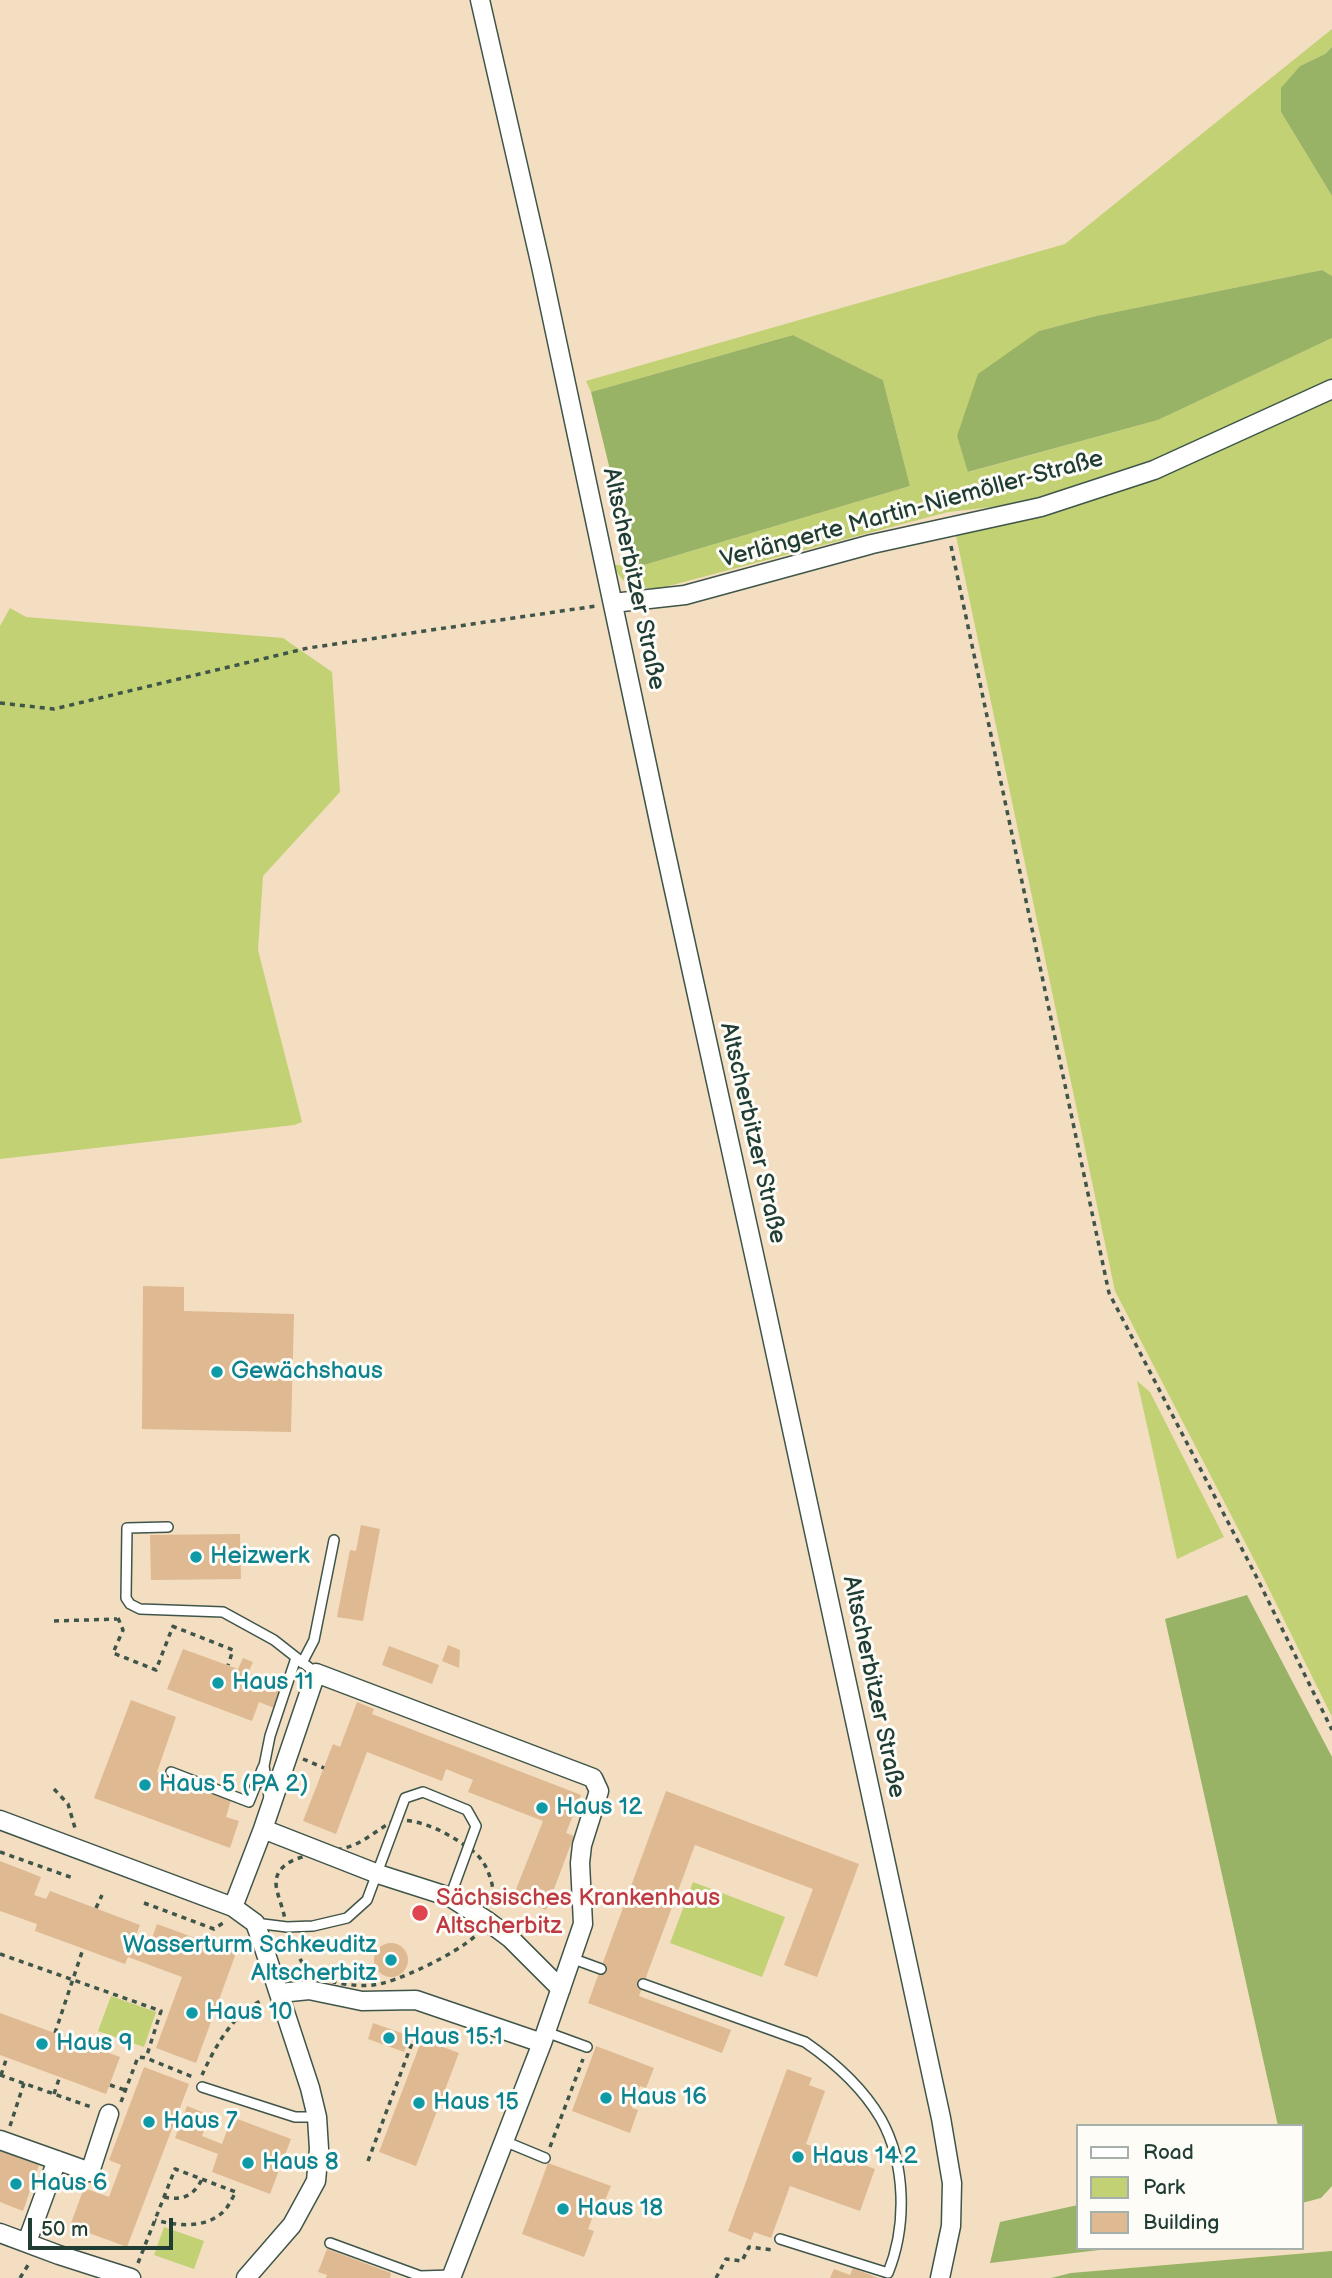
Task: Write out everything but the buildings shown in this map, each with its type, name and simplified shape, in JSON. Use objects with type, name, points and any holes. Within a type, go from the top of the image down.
[{"type":"street","name":"Altscherbitzer Straße","points":[[481,0],[941,2118],[952,2183],[951,2226],[940,2278]]},
{"type":"street","name":"Verlängerte Martin-Niemöller-Straße","points":[[613,603],[685,595],[872,544],[1041,507],[1154,470],[1332,389]]},
{"type":"street","points":[[246,2278],[292,2225],[316,2181],[319,2149],[317,2117],[280,1993],[243,1914],[305,1665],[593,1778],[599,1791],[582,1845],[580,1863],[583,1924],[544,2037],[451,2277]]},
{"type":"street","points":[[0,1820],[243,1914]]},
{"type":"street","points":[[263,1829],[378,1874],[450,1897],[510,1938],[561,1989]]},
{"type":"street","points":[[280,1993],[309,1990],[362,2001],[416,2000],[544,2037]]},
{"type":"street","points":[[3,2140],[90,2172],[108,2114]]},
{"type":"street","points":[[27,2242],[57,2160]]},
{"type":"street","points":[[0,2233],[126,2274]]},
{"type":"lane","points":[[167,1527],[127,1528],[126,1598],[130,1604],[140,1609],[223,1612],[274,1640],[305,1665]]},
{"type":"lane","points":[[171,1772],[249,1802],[264,1766],[270,1735],[305,1665],[314,1640],[334,1540]]},
{"type":"lane","points":[[264,1766],[270,1806]]},
{"type":"lane","points":[[243,1914],[286,1927],[313,1927],[348,1918],[367,1900],[405,1798],[423,1792],[467,1810],[476,1826],[450,1897]]},
{"type":"lane","points":[[571,1958],[601,1969]]},
{"type":"lane","points":[[643,1984],[805,2042],[824,2055],[856,2085],[881,2119],[894,2153],[900,2186],[901,2219],[895,2256],[888,2273],[780,2239]]},
{"type":"lane","points":[[544,2037],[587,2047]]},
{"type":"lane","points":[[202,2087],[295,2117],[317,2117]]},
{"type":"lane","points":[[504,2141],[545,2158]]},
{"type":"lane","points":[[330,2243],[420,2276],[451,2277]]},
{"type":"path","points":[[948,527],[1109,1293],[1332,1730]]},
{"type":"path","points":[[0,703],[54,709],[308,648],[613,603]]},
{"type":"path","points":[[54,1621],[118,1619],[130,1604]]},
{"type":"path","points":[[140,1609],[144,1615],[233,1650],[228,1665]]},
{"type":"path","points":[[118,1619],[123,1630],[113,1653],[156,1670],[173,1626]]},
{"type":"path","points":[[54,1789],[68,1804],[75,1821],[76,1833],[72,1847]]},
{"type":"path","points":[[397,1820],[413,1820],[428,1825],[480,1857],[491,1882],[492,1908],[475,1937],[440,1959],[393,1981],[373,1985],[347,1984],[320,1977],[309,1971],[289,1936],[276,1883],[282,1869],[297,1858],[351,1846],[397,1820]]},
{"type":"path","points":[[0,1852],[73,1878]]},
{"type":"path","points":[[96,1908],[102,1895]]},
{"type":"path","points":[[144,1903],[214,1928],[243,1914]]},
{"type":"path","points":[[55,2033],[83,1949]]},
{"type":"path","points":[[0,1954],[161,2011],[146,2058]]},
{"type":"path","points":[[8,2057],[1,2075],[108,2114],[117,2113],[138,2057],[200,2079],[211,2055],[237,2020],[253,2004],[280,1993]]},
{"type":"path","points":[[368,2161],[412,2043]]},
{"type":"path","points":[[545,2158],[587,2047]]},
{"type":"path","points":[[54,2094],[60,2076]]},
{"type":"path","points":[[3,2140],[24,2083]]},
{"type":"path","points":[[110,2085],[125,2090]]},
{"type":"path","points":[[126,2274],[155,2220],[175,2169],[236,2192],[225,2211],[209,2221],[184,2226],[155,2220]]},
{"type":"path","points":[[164,2197],[186,2197],[194,2192],[202,2179]]},
{"type":"path","points":[[716,2278],[726,2259],[742,2261],[748,2247],[774,2250],[780,2239]]},
{"type":"green space","points":[[1332,29],[1332,47],[1325,54],[1300,66],[1282,88],[1281,112],[1332,196],[1332,276],[1322,270],[1096,316],[1039,331],[957,436],[969,472],[1158,420],[1332,338],[1332,379],[1158,458],[1018,504],[948,512],[661,588],[631,586],[622,579],[612,564],[634,568],[910,486],[883,380],[793,335],[591,392],[586,381],[1065,244]]},
{"type":"green space","points":[[1332,47],[1332,196],[1281,112],[1281,88],[1300,66],[1325,54]]},
{"type":"green space","points":[[1322,270],[1332,276],[1332,338],[1158,420],[968,472],[957,436],[978,374],[1039,331],[1096,316]]},
{"type":"green space","points":[[793,335],[883,380],[910,486],[634,568],[591,392]]},
{"type":"green space","points":[[1332,395],[1332,1717],[1115,1291],[955,531],[1043,513]]},
{"type":"green space","points":[[10,608],[26,617],[283,638],[332,672],[340,792],[263,876],[258,950],[302,1122],[0,1159],[0,626]]},
{"type":"green space","points":[[1137,1381],[1150,1392],[1224,1537],[1177,1559]]},
{"type":"green space","points":[[1247,1595],[1332,1757],[1332,2186],[1321,2198],[1304,2202],[1304,2124],[1278,2124],[1165,1619]]},
{"type":"green space","points":[[693,1882],[785,1917],[762,1977],[670,1943]]},
{"type":"green space","points":[[111,1996],[156,2012],[144,2047],[98,2031]]},
{"type":"green space","points":[[1076,2205],[1076,2250],[1099,2250],[990,2263],[1000,2222]]},
{"type":"green space","points":[[164,2227],[204,2241],[194,2269],[154,2255]]},
{"type":"green space","points":[[1332,2251],[1332,2278],[1051,2278],[1071,2273]]},
{"type":"place","name":"Gewächshaus","points":[[217,1372]]},
{"type":"place","name":"Heizwerk","points":[[196,1557]]},
{"type":"place","name":"Haus 11","points":[[218,1683]]},
{"type":"place","name":"Haus 5 (PA 2)","points":[[145,1785]]},
{"type":"place","name":"Haus 12","points":[[542,1808]]},
{"type":"place","name":"Sächsisches Krankenhaus Altscherbitz","points":[[420,1913]]},
{"type":"place","name":"Wasserturm Schkeuditz Altscherbitz","points":[[391,1960]]},
{"type":"place","name":"Haus 10","points":[[192,2013]]},
{"type":"place","name":"Haus 15.1","points":[[389,2038]]},
{"type":"place","name":"Haus 9","points":[[42,2044]]},
{"type":"place","name":"Haus 16","points":[[606,2098]]},
{"type":"place","name":"Haus 15","points":[[419,2103]]},
{"type":"place","name":"Haus 7","points":[[149,2122]]},
{"type":"place","name":"Haus 14.2","points":[[798,2157]]},
{"type":"place","name":"Haus 8","points":[[248,2163]]},
{"type":"place","name":"Haus 6","points":[[16,2184]]},
{"type":"place","name":"Haus 18","points":[[563,2209]]}]
